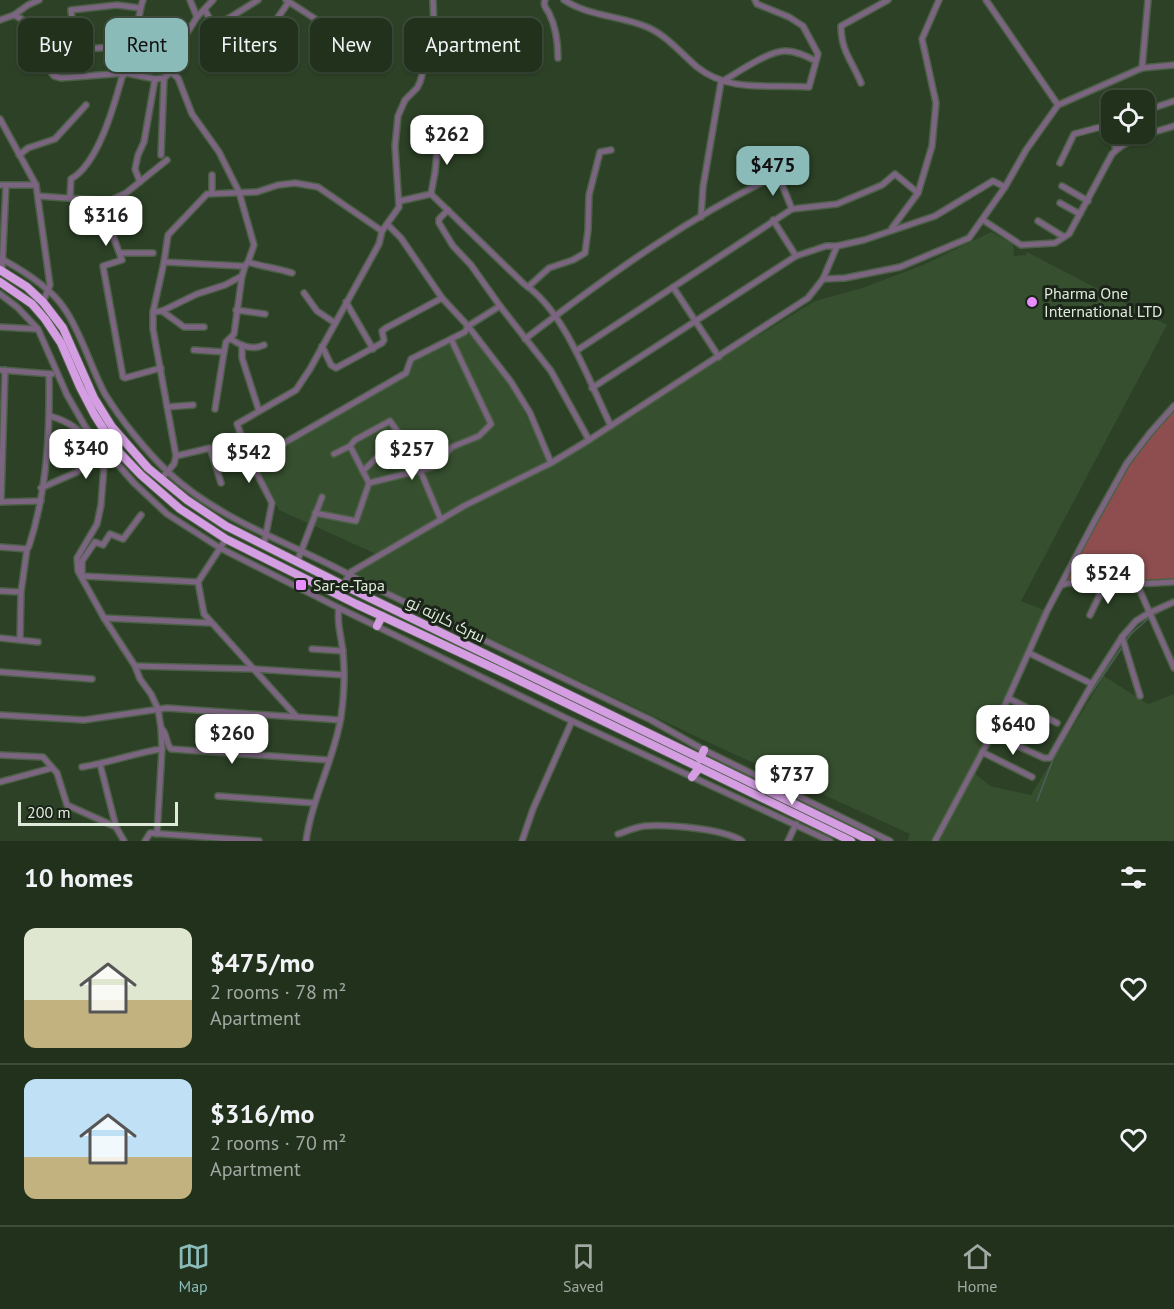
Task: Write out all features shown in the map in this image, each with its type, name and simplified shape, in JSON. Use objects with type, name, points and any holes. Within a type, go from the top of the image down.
[{"type":"highway","name":"سرک کارته نو","points":[[1,271],[27,287],[43,302],[63,328],[94,398],[112,427],[148,468],[187,501],[226,526],[625,721],[699,768],[851,841]]},
{"type":"highway","name":"سرک کارته نو","points":[[0,282],[32,304],[45,319],[61,343],[80,387],[110,440],[141,475],[180,509],[226,539],[624,731],[700,759],[872,841]]},
{"type":"highway","points":[[141,475],[148,468]]},
{"type":"highway","points":[[180,509],[187,501]]},
{"type":"highway","points":[[377,626],[382,616]]},
{"type":"highway","points":[[624,731],[625,721]]},
{"type":"highway","points":[[700,759],[704,750]]},
{"type":"highway","points":[[692,777],[699,768]]},
{"type":"street","points":[[0,20],[14,15],[28,2],[39,0]]},
{"type":"street","points":[[139,18],[143,0]]},
{"type":"street","points":[[190,0],[197,17]]},
{"type":"street","points":[[188,32],[197,17],[213,0]]},
{"type":"street","points":[[229,18],[258,0]]},
{"type":"street","points":[[264,544],[272,503],[251,462],[237,424],[296,390],[379,244],[382,231],[399,207],[395,146],[398,116],[405,100],[420,82],[435,31],[433,0]]},
{"type":"street","points":[[545,0],[544,5],[558,39],[558,57]]},
{"type":"street","points":[[564,0],[577,8],[626,19],[651,29],[698,68],[721,82],[753,87],[781,85],[808,87],[818,54],[803,26],[757,1]]},
{"type":"street","points":[[861,84],[853,62],[845,52],[841,26],[888,0]]},
{"type":"street","points":[[891,230],[918,193],[932,146],[936,103],[922,39],[939,0]]},
{"type":"street","points":[[986,0],[1058,105]]},
{"type":"street","points":[[1142,68],[1148,0]]},
{"type":"street","points":[[276,18],[287,2],[312,18]]},
{"type":"street","points":[[72,18],[71,10],[117,5],[140,8]]},
{"type":"street","points":[[205,10],[209,18]]},
{"type":"street","points":[[14,15],[20,18]]},
{"type":"street","points":[[701,218],[721,82],[746,67],[783,51],[800,53],[816,61]]},
{"type":"street","points":[[823,279],[845,278],[900,267],[969,238],[1005,188],[1026,150],[1058,105],[1142,68],[1174,65]]},
{"type":"street","points":[[51,72],[54,76],[61,78],[126,73],[155,79],[164,78],[171,72],[178,78],[192,114],[219,152],[239,192],[254,244],[242,276],[234,334],[226,342],[215,408]]},
{"type":"street","points":[[70,198],[71,179],[79,175],[106,130],[122,77],[126,73]]},
{"type":"street","points":[[161,155],[164,78]]},
{"type":"street","points":[[140,182],[135,170],[144,142],[155,79]]},
{"type":"street","points":[[1155,107],[1174,101]]},
{"type":"street","points":[[19,155],[28,148],[55,140],[86,105]]},
{"type":"street","points":[[0,120],[36,185],[50,285],[43,302]]},
{"type":"street","points":[[983,220],[1021,245],[1055,243],[1069,234],[1116,150],[1141,135],[1174,126]]},
{"type":"street","points":[[1060,163],[1074,134],[1101,127]]},
{"type":"street","points":[[430,194],[439,133]]},
{"type":"street","points":[[1115,144],[1116,150]]},
{"type":"street","points":[[528,287],[549,268],[573,260],[585,253],[589,195],[600,152],[611,150]]},
{"type":"street","points":[[38,196],[109,201],[126,193],[167,160]]},
{"type":"street","points":[[525,339],[650,248],[797,166]]},
{"type":"street","points":[[576,351],[792,209],[837,204],[882,185],[895,174],[918,193]]},
{"type":"street","points":[[212,175],[212,192]]},
{"type":"street","points":[[778,175],[792,209]]},
{"type":"street","points":[[592,388],[796,256],[825,246],[837,246],[864,240],[935,216],[993,181],[1005,188]]},
{"type":"street","points":[[161,479],[174,464],[176,456],[153,329],[153,312],[169,233],[202,198],[212,192],[256,192],[278,184],[295,183],[318,187],[382,231]]},
{"type":"street","points":[[1,271],[3,185],[36,185]]},
{"type":"street","points":[[1062,186],[1088,201]]},
{"type":"street","points":[[400,201],[430,194]]},
{"type":"street","points":[[430,194],[534,291],[555,317],[576,351],[611,426]]},
{"type":"street","points":[[100,202],[122,261],[103,266],[123,377],[161,368]]},
{"type":"street","points":[[1060,203],[1080,214]]},
{"type":"street","points":[[448,210],[439,219],[439,223],[453,246],[471,265],[560,385],[589,440]]},
{"type":"street","points":[[772,220],[796,256]]},
{"type":"street","points":[[1038,221],[1064,237]]},
{"type":"street","points":[[387,224],[401,238],[442,298],[468,326],[511,382],[530,413],[550,463]]},
{"type":"street","points":[[343,585],[349,574],[441,520],[589,440],[808,298],[823,279],[837,246]]},
{"type":"street","points":[[120,254],[153,253]]},
{"type":"street","points":[[1,259],[48,291],[64,308],[106,395],[138,438],[168,471],[212,505],[267,534],[651,720],[704,750],[890,841]]},
{"type":"street","points":[[164,262],[214,266],[247,264],[265,268],[276,267],[292,273]]},
{"type":"street","points":[[153,312],[162,311],[242,276]]},
{"type":"street","points":[[673,287],[719,357]]},
{"type":"street","points":[[304,293],[317,311],[335,323]]},
{"type":"street","points":[[0,294],[17,307],[38,329],[75,412],[99,447]]},
{"type":"street","points":[[322,346],[333,368],[373,349],[384,341],[382,330],[442,298]]},
{"type":"street","points":[[346,302],[373,349]]},
{"type":"street","points":[[251,462],[406,373],[411,359],[465,332],[468,326],[500,306]]},
{"type":"street","points":[[236,310],[265,314]]},
{"type":"street","points":[[162,311],[184,327],[204,327]]},
{"type":"street","points":[[0,327],[38,329]]},
{"type":"street","points":[[231,339],[242,345],[257,348],[264,345]]},
{"type":"street","points":[[369,483],[432,467],[452,447],[479,436],[491,424],[451,339]]},
{"type":"street","points":[[242,345],[242,358],[259,411]]},
{"type":"street","points":[[194,350],[224,352]]},
{"type":"street","points":[[41,501],[0,502],[3,370],[57,374]]},
{"type":"street","points":[[20,639],[21,592],[27,549],[30,546],[41,501],[50,416],[49,374]]},
{"type":"street","points":[[167,407],[193,405]]},
{"type":"street","points":[[1062,585],[1127,463],[1174,406]]},
{"type":"street","points":[[50,416],[67,421],[107,451],[134,483],[167,514],[220,548],[572,721],[830,841]]},
{"type":"street","points":[[334,454],[390,421],[420,470],[441,520]]},
{"type":"street","points":[[363,471],[399,435]]},
{"type":"street","points":[[41,488],[78,472],[99,447],[110,440]]},
{"type":"street","points":[[315,513],[356,521],[369,483],[350,446]]},
{"type":"street","points":[[176,456],[210,448],[221,483]]},
{"type":"street","points":[[107,451],[97,524],[77,558],[78,571],[158,709],[162,749],[157,834]]},
{"type":"street","points":[[297,562],[322,497]]},
{"type":"street","points":[[82,576],[82,561],[95,542],[103,545],[110,534],[123,539],[141,515]]},
{"type":"street","points":[[226,539],[198,582],[204,614],[296,716]]},
{"type":"street","points":[[0,547],[27,549]]},
{"type":"street","points":[[82,576],[198,582]]},
{"type":"street","points":[[935,841],[992,734],[1057,589],[1068,583],[1174,582]]},
{"type":"street","points":[[1090,615],[1105,584]]},
{"type":"street","points":[[1137,584],[1174,668]]},
{"type":"street","points":[[0,591],[21,592]]},
{"type":"street","points":[[992,734],[1044,758],[1050,758],[1092,684],[1122,638],[1136,621],[1174,602]]},
{"type":"street","points":[[306,841],[309,818],[340,720],[344,675],[343,651],[337,616],[339,608]]},
{"type":"street","points":[[104,618],[212,623]]},
{"type":"street","points":[[0,638],[38,642]]},
{"type":"street","points":[[1122,638],[1140,696]]},
{"type":"street","points":[[312,649],[343,651]]},
{"type":"street","points":[[1029,653],[1092,684]]},
{"type":"street","points":[[135,666],[254,669],[344,675]]},
{"type":"street","points":[[0,672],[92,679]]},
{"type":"street","points":[[1008,698],[1057,723]]},
{"type":"street","points":[[0,715],[84,720],[158,709],[340,720]]},
{"type":"street","points":[[522,841],[533,809],[572,721]]},
{"type":"street","points":[[161,728],[166,732],[168,746],[171,749],[328,760]]},
{"type":"street","points":[[82,767],[138,752],[162,749]]},
{"type":"street","points":[[982,752],[1032,777]]},
{"type":"street","points":[[0,755],[43,757],[57,773],[67,805],[116,827]]},
{"type":"street","points":[[100,764],[116,827],[124,841]]},
{"type":"street","points":[[0,782],[52,768]]},
{"type":"street","points":[[218,796],[314,803]]},
{"type":"street","points":[[788,841],[796,824]]},
{"type":"street","points":[[618,834],[638,827],[669,826],[724,834],[742,841]]},
{"type":"street","points":[[146,841],[148,834],[259,841]]},
{"type":"shaded area","points":[[991,232],[1013,244],[1014,256],[1026,255],[1027,252],[1167,325],[1021,601],[1047,611],[972,771],[990,786],[1031,795],[1104,676],[1148,704],[1174,694],[1174,841],[907,841],[910,834],[712,744],[351,572],[376,554],[279,510],[257,468],[261,458],[406,373],[411,359],[470,334],[513,391],[532,426],[546,461],[632,412],[815,301],[862,288],[923,265]]},
{"type":"shaded area","points":[[1174,406],[1174,582],[1062,585],[1127,463]]},
{"type":"waterway","points":[[1154,615],[1168,607]]},
{"type":"waterway","points":[[1126,641],[1150,617]]},
{"type":"waterway","points":[[1063,740],[1081,708],[1123,646]]},
{"type":"waterway","points":[[1037,801],[1055,754]]},
{"type":"place","name":"Pharma One International LTD","points":[[1032,302]]},
{"type":"place","name":"Sar-e-Tapa","points":[[301,585]]}]
